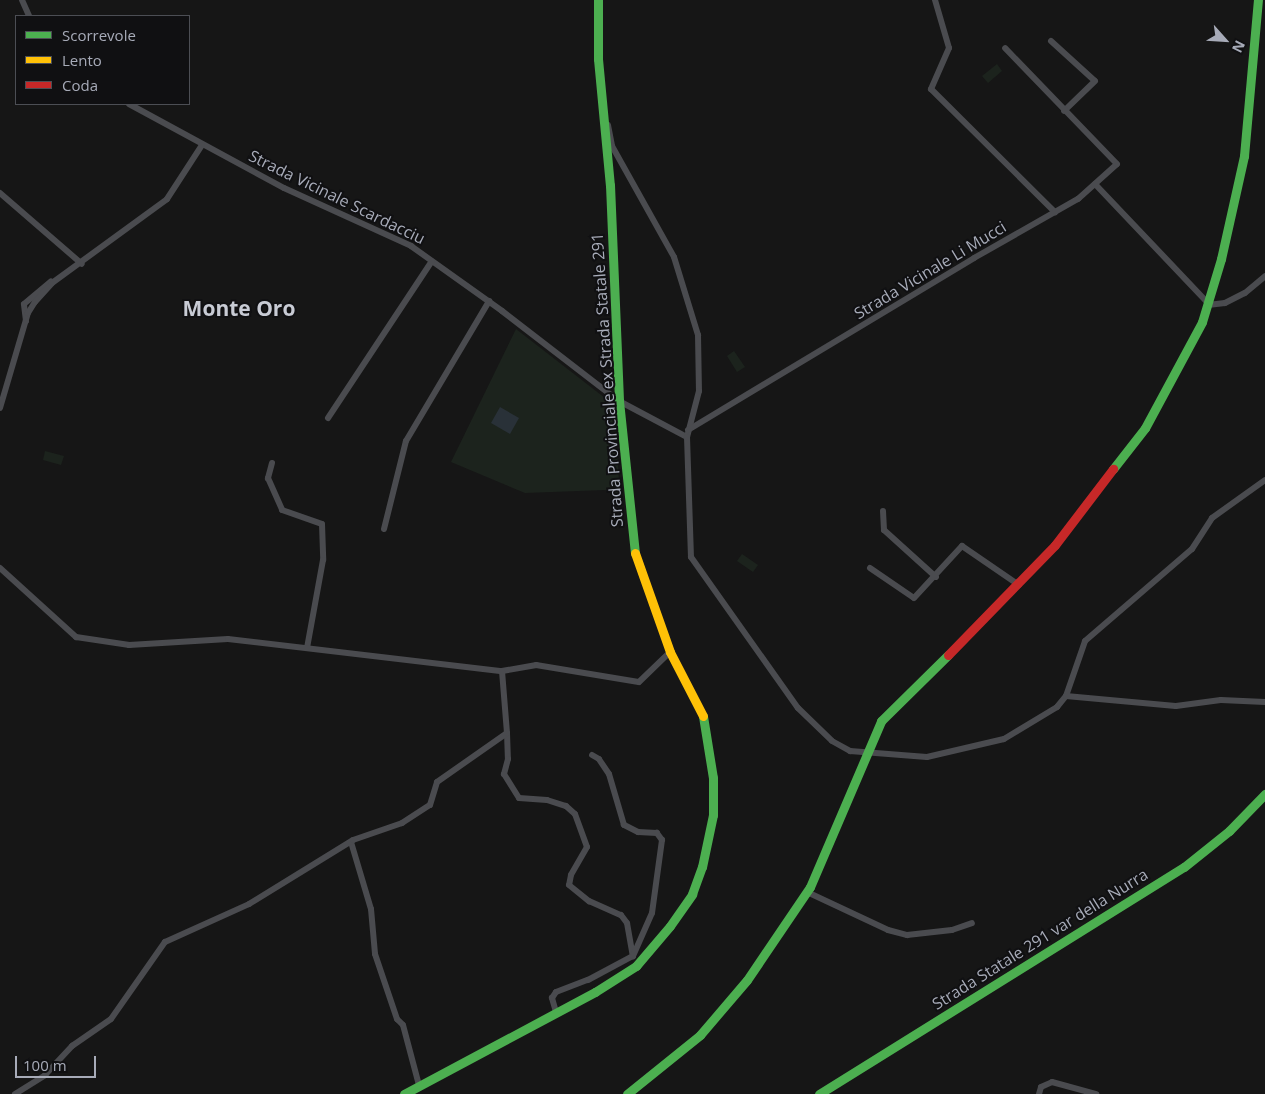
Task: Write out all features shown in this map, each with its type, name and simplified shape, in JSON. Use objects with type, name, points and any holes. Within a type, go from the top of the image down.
[{"type":"main road","name":"Strada Provinciale ex Strada Statale 291","points":[[404,1094],[556,1012],[636,966],[681,912],[702,867],[713,815],[708,732],[697,701],[670,652],[633,547],[620,401],[610,185],[601,92],[598,0]]},
{"type":"main road","points":[[627,1094],[700,1035],[748,980],[807,892],[881,721],[1019,585],[1055,545],[1145,428],[1178,369],[1208,304],[1244,156],[1258,0]]},
{"type":"main road","name":"Strada Statale 291 var della Nurra","points":[[1186,870],[1229,831],[1265,794]]},
{"type":"main road","name":"Strada Statale 291 var della Nurra","points":[[833,1094],[1186,870],[1265,805]]},
{"type":"main road","name":"Strada Statale 291 var della Nurra","points":[[819,1094],[1159,888]]},
{"type":"street","points":[[22,0],[29,15]]},
{"type":"street","points":[[935,0],[949,48],[931,89],[1055,212]]},
{"type":"street","points":[[1051,41],[1095,81],[1064,111]]},
{"type":"street","name":"Strada Vicinale Li Mucci","points":[[688,434],[1078,199],[1117,164],[1005,48]]},
{"type":"street","points":[[601,92],[612,146],[674,257],[698,335],[699,392],[688,434],[691,557],[798,708],[832,741],[850,751],[927,757],[1004,739],[1057,707],[1066,696],[1081,649],[1091,634],[1192,549],[1212,518],[1265,480]]},
{"type":"street","name":"Strada Vicinale Scardacciu","points":[[131,105],[284,188],[411,246],[490,302],[620,401],[688,434]]},
{"type":"street","points":[[0,408],[3,388],[34,302],[52,283],[167,199],[200,144]]},
{"type":"street","points":[[1095,184],[1208,304],[1225,303],[1245,293],[1265,276]]},
{"type":"street","points":[[0,193],[81,263]]},
{"type":"street","points":[[328,418],[432,261]]},
{"type":"street","points":[[384,529],[406,441],[490,302]]},
{"type":"street","points":[[272,463],[268,478],[282,510],[322,524],[323,560],[307,648]]},
{"type":"street","points":[[883,511],[884,530],[936,576]]},
{"type":"street","points":[[870,568],[913,598],[936,576],[962,546],[1019,585]]},
{"type":"street","points":[[0,568],[76,637],[129,645],[228,639],[502,672],[536,665],[639,682],[670,652]]},
{"type":"street","points":[[502,672],[508,759],[504,774],[519,798],[553,802],[566,806],[575,814],[587,847],[570,875],[569,885],[589,901],[621,915],[627,922],[633,956]]},
{"type":"street","points":[[1066,696],[1176,706],[1220,700],[1265,702]]},
{"type":"street","points":[[15,1094],[45,1075],[72,1046],[111,1020],[165,942],[249,904],[351,842],[402,823],[430,805],[437,782],[506,734]]},
{"type":"street","points":[[556,1012],[552,998],[556,992],[588,980],[633,956],[652,913],[662,840],[657,833],[638,832],[624,825],[609,774],[599,758],[592,755]]},
{"type":"street","points":[[351,842],[371,909],[375,954],[397,1020],[403,1025],[420,1085]]},
{"type":"street","points":[[807,892],[888,930],[907,935],[952,930],[972,923]]},
{"type":"street","points":[[1039,1094],[1041,1087],[1052,1082],[1096,1094]]},
{"type":"shaded area","points":[[997,64],[1002,71],[988,83],[982,76]]},
{"type":"shaded area","points":[[516,329],[614,405],[620,496],[605,490],[525,493],[451,462]]},
{"type":"shaded area","points":[[734,351],[745,367],[737,372],[727,356]]},
{"type":"shaded area","points":[[500,407],[519,418],[510,434],[491,423]]},
{"type":"shaded area","points":[[45,451],[64,456],[61,465],[43,460]]},
{"type":"shaded area","points":[[742,554],[758,565],[753,572],[737,561]]},
{"type":"traffic: fast","points":[[598,0],[598,59],[610,185],[619,401],[635,553]]},
{"type":"traffic: fast","points":[[1113,469],[1145,428],[1202,322],[1221,259],[1244,156],[1258,0]]},
{"type":"traffic: fast","points":[[627,1094],[700,1035],[747,980],[810,887],[881,721],[948,655]]},
{"type":"traffic: fast","points":[[404,1094],[595,992],[636,966],[670,926],[692,894],[702,867],[713,815],[713,778],[703,716]]},
{"type":"traffic: fast","points":[[819,1094],[1184,867],[1229,831],[1265,794]]},
{"type":"traffic: slow","points":[[635,553],[670,652],[703,716]]},
{"type":"traffic: jam","points":[[948,655],[1055,545],[1113,469]]},
{"type":"district","name":"Monte Oro","points":[[239,308]]}]
